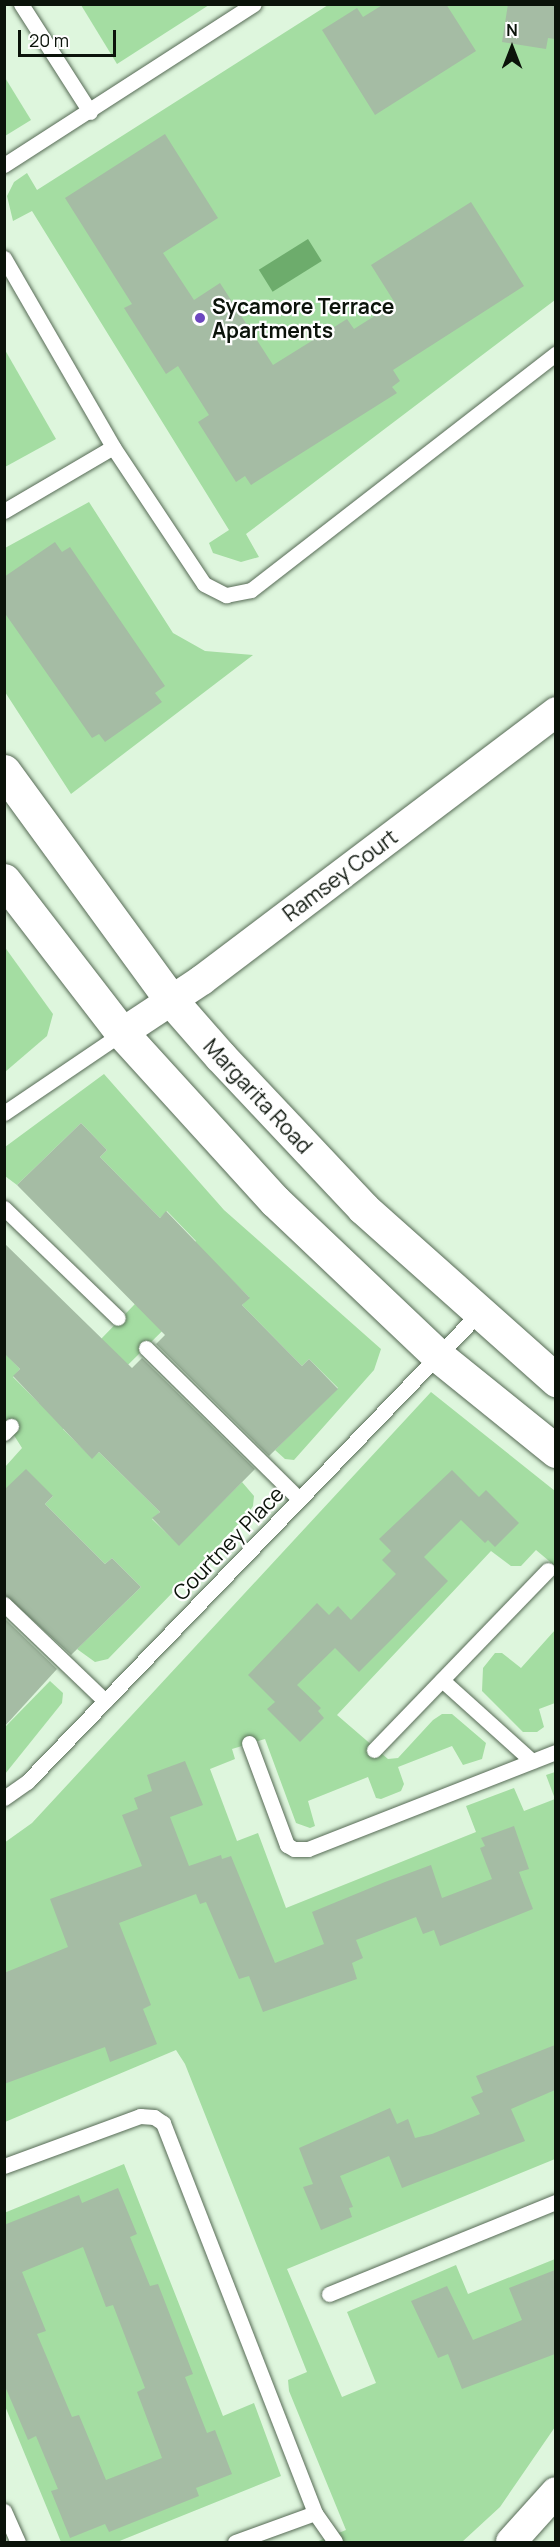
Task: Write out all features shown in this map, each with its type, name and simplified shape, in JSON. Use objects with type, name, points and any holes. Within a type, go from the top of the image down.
[{"type":"main road","name":"Margarita Road","points":[[4,771],[171,1000],[363,1208],[555,1380]]},
{"type":"main road","points":[[4,880],[122,1033],[276,1201],[437,1355],[555,1451]]},
{"type":"street","name":"Ramsey Court","points":[[122,1033],[171,1000],[555,712]]},
{"type":"street","points":[[511,2542],[555,2492]]},
{"type":"lane","points":[[21,4],[90,112]]},
{"type":"lane","points":[[4,165],[90,112],[254,4]]},
{"type":"lane","points":[[4,258],[113,447],[204,584],[226,595],[251,590],[555,353]]},
{"type":"lane","points":[[4,511],[113,447]]},
{"type":"lane","points":[[4,1113],[122,1033]]},
{"type":"lane","points":[[4,1208],[118,1318]]},
{"type":"lane","name":"Courtney Place","points":[[4,1798],[27,1782],[479,1313]]},
{"type":"lane","points":[[146,1348],[299,1498]]},
{"type":"lane","points":[[374,1750],[548,1570]]},
{"type":"lane","points":[[4,1604],[105,1701]]},
{"type":"lane","points":[[442,1680],[532,1761]]},
{"type":"lane","points":[[249,1743],[287,1845],[294,1849],[308,1849],[555,1752]]},
{"type":"lane","points":[[4,2166],[140,2116],[154,2116],[163,2122],[315,2513],[335,2542]]},
{"type":"lane","points":[[329,2294],[555,2202]]},
{"type":"lane","points":[[4,2511],[18,2542]]},
{"type":"lane","points":[[235,2542],[315,2513]]},
{"type":"shaded area","points":[[81,5],[209,5],[117,64]]},
{"type":"shaded area","points":[[328,5],[555,5],[555,300],[246,534],[259,557],[241,562],[213,553],[209,543],[229,530],[32,211],[13,221],[7,196],[14,182],[27,173],[37,190]]},
{"type":"shaded area","points":[[4,76],[31,120],[5,136],[4,136]]},
{"type":"shaded area","points":[[308,239],[322,261],[273,292],[259,270]]},
{"type":"shaded area","points":[[5,350],[56,439],[4,467]]},
{"type":"shaded area","points":[[89,502],[173,633],[205,651],[253,655],[71,794],[5,692],[5,548]]},
{"type":"shaded area","points":[[4,946],[53,1014],[47,1036],[5,1072]]},
{"type":"shaded area","points":[[104,1074],[224,1210],[381,1349],[374,1370],[294,1460],[285,1459],[275,1450],[338,1388],[309,1359],[302,1366],[242,1305],[249,1297],[223,1271],[63,1429],[92,1458],[99,1452],[160,1512],[152,1519],[179,1545],[242,1482],[254,1496],[253,1506],[245,1518],[108,1659],[95,1662],[77,1649],[141,1587],[112,1558],[105,1564],[45,1504],[53,1496],[5,1490],[5,1467],[22,1448],[5,1421],[5,1353],[20,1369],[13,1377],[39,1403],[196,1241],[167,1211],[160,1218],[100,1157],[107,1150],[81,1123],[17,1185],[5,1176],[5,1147]]},
{"type":"shaded area","points":[[431,1392],[555,1491],[555,1566],[536,1550],[521,1566],[511,1566],[491,1551],[337,1715],[388,1759],[398,1758],[433,1720],[442,1714],[452,1714],[486,1743],[482,1759],[463,1765],[452,1746],[398,1767],[404,1784],[401,1791],[381,1799],[376,1798],[368,1777],[308,1801],[315,1826],[310,1828],[296,1823],[265,1739],[232,1749],[235,1759],[210,1769],[237,1841],[258,1833],[286,1908],[476,1832],[466,1806],[514,1788],[524,1811],[555,1799],[555,2159],[287,2269],[342,2397],[376,2383],[347,2312],[456,2265],[468,2294],[555,2259],[555,2427],[500,2507],[462,2542],[316,2542],[346,2530],[289,2391],[288,2380],[307,2372],[185,2064],[176,2050],[5,2122],[4,1843],[32,1823]]},
{"type":"shaded area","points":[[555,1630],[555,1703],[539,1709],[544,1727],[537,1732],[523,1732],[482,1691],[483,1668],[495,1653],[502,1653],[521,1668]]},
{"type":"shaded area","points":[[50,1681],[63,1693],[62,1703],[5,1774],[5,1727]]},
{"type":"shaded area","points":[[555,1772],[555,1799],[546,1775]]},
{"type":"shaded area","points":[[124,2164],[223,2416],[254,2403],[281,2476],[117,2542],[61,2542],[5,2406],[4,2213]]},
{"type":"building","points":[[384,4],[446,4],[476,51],[375,115],[322,30],[357,8],[363,17]]},
{"type":"building","points":[[508,4],[555,4],[555,39],[548,38],[546,49],[502,42]]},
{"type":"building","points":[[165,134],[218,218],[163,253],[194,300],[220,283],[273,365],[347,319],[354,329],[395,303],[371,265],[471,202],[524,286],[393,370],[400,381],[392,387],[397,393],[251,485],[245,476],[236,482],[198,422],[209,415],[178,366],[166,374],[124,308],[132,304],[65,198]]},
{"type":"building","points":[[55,542],[62,552],[70,547],[165,686],[155,693],[162,702],[105,742],[99,734],[92,738],[4,612],[4,577]]},
{"type":"building","points":[[81,1123],[107,1150],[100,1157],[160,1218],[166,1211],[250,1298],[242,1305],[302,1366],[309,1359],[338,1389],[269,1456],[156,1344],[165,1335],[17,1185]]},
{"type":"building","points":[[4,1243],[132,1368],[142,1358],[255,1469],[179,1546],[152,1518],[160,1512],[99,1452],[92,1459],[13,1376],[20,1369],[4,1353]]},
{"type":"building","points":[[26,1469],[53,1496],[45,1504],[105,1564],[112,1558],[141,1587],[71,1655],[4,1594],[4,1490]]},
{"type":"building","points":[[452,1470],[479,1497],[486,1490],[519,1523],[495,1547],[488,1540],[485,1543],[461,1520],[424,1557],[448,1581],[393,1638],[359,1672],[335,1648],[297,1685],[321,1708],[318,1711],[324,1718],[300,1742],[267,1709],[275,1702],[248,1675],[317,1603],[329,1615],[338,1606],[351,1620],[396,1574],[382,1560],[391,1551],[379,1539]]},
{"type":"building","points":[[4,1618],[57,1669],[4,1727]]},
{"type":"building","points":[[185,1761],[203,1805],[170,1817],[189,1866],[221,1855],[222,1859],[231,1856],[275,1963],[324,1944],[312,1912],[385,1882],[431,1865],[442,1898],[492,1879],[480,1848],[485,1846],[481,1838],[514,1826],[529,1869],[519,1872],[533,1909],[440,1946],[434,1930],[423,1934],[416,1917],[356,1940],[363,1958],[352,1963],[357,1979],[263,2012],[249,1976],[239,1979],[206,1902],[200,1904],[196,1894],[119,1923],[151,2005],[143,2009],[157,2044],[110,2062],[105,2047],[4,2084],[4,1973],[68,1947],[50,1899],[142,1866],[122,1815],[138,1809],[134,1798],[152,1791],[147,1775]]},
{"type":"building","points":[[555,2045],[555,2090],[511,2109],[525,2141],[402,2188],[389,2156],[340,2176],[353,2207],[349,2208],[352,2217],[321,2230],[303,2187],[313,2184],[299,2148],[390,2108],[397,2124],[408,2119],[415,2138],[432,2134],[480,2114],[471,2097],[483,2092],[476,2076]]},
{"type":"building","points":[[118,2188],[137,2234],[130,2237],[150,2286],[158,2284],[193,2374],[185,2377],[207,2433],[215,2430],[232,2474],[196,2488],[199,2496],[109,2532],[105,2524],[70,2538],[51,2491],[58,2489],[36,2436],[28,2440],[4,2384],[4,2225],[79,2195],[82,2203]],"holes":[[[83,2247],[106,2307],[113,2305],[145,2388],[137,2392],[162,2458],[106,2480],[79,2415],[72,2417],[37,2334],[46,2331],[22,2272]]]},
{"type":"building","points":[[555,2270],[555,2354],[462,2389],[448,2354],[438,2358],[411,2301],[447,2286],[473,2340],[522,2320],[509,2288]]},
{"type":"place","name":"Sycamore Terrace Apartments","points":[[200,318]]}]
